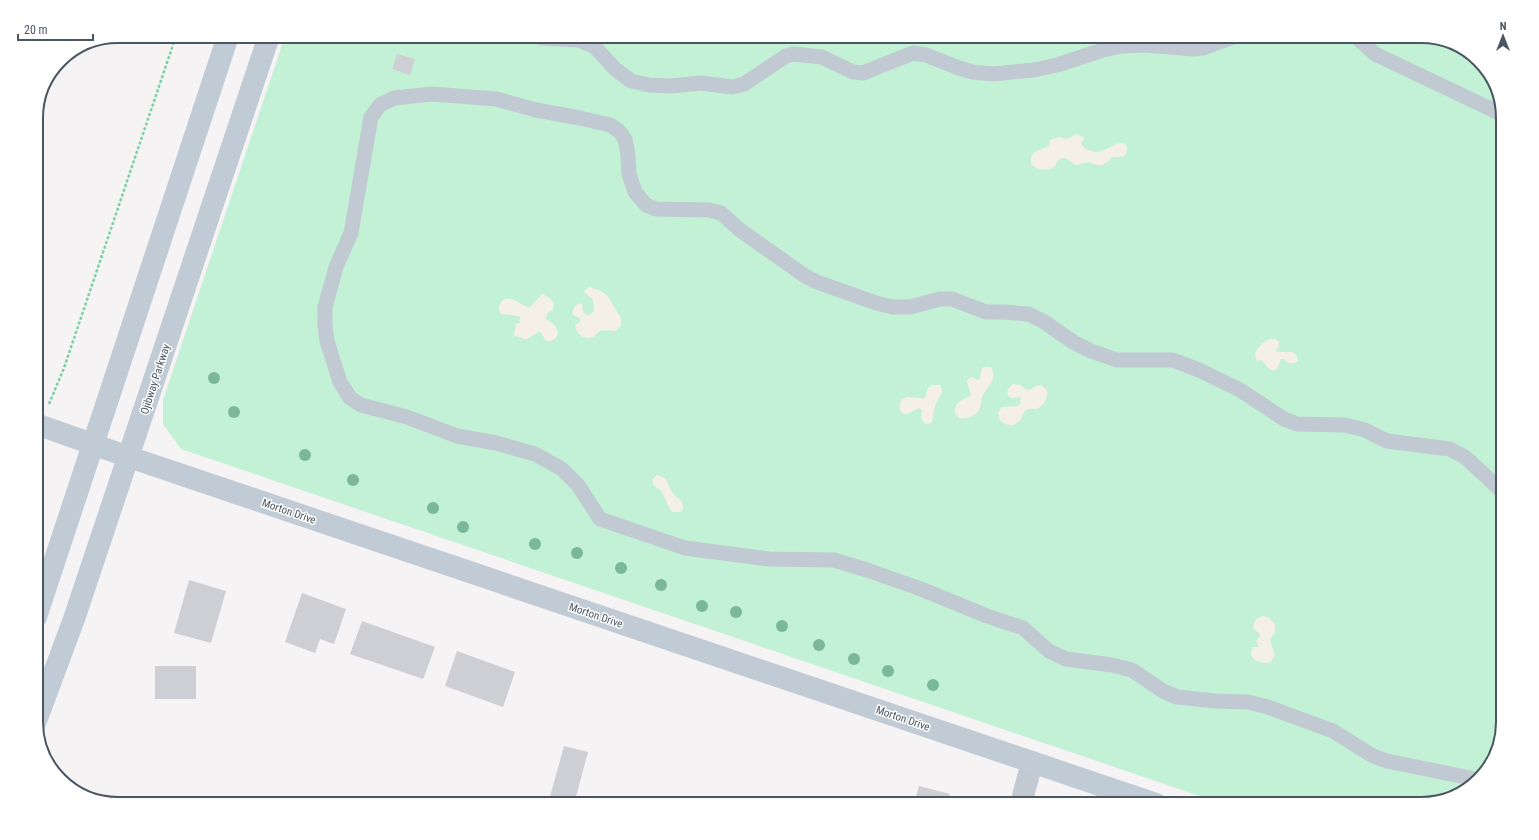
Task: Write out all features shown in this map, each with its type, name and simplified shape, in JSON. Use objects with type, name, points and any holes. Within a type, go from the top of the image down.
[{"type":"main road","points":[[43,596],[226,43]]},
{"type":"main road","name":"Ojibway Parkway","points":[[43,702],[74,619],[129,457],[267,43]]},
{"type":"main road","name":"Morton Drive","points":[[43,427],[1135,797]]},
{"type":"street","points":[[1023,797],[1032,762]]},
{"type":"lane","points":[[586,43],[595,47],[614,68],[631,81],[650,85],[671,86],[701,83],[732,87],[744,84],[786,56],[793,54],[822,57],[852,72],[863,73],[913,53],[926,55],[973,72],[993,74],[1034,70],[1057,65],[1103,50],[1122,46],[1145,45],[1194,49],[1203,48],[1217,43]]},
{"type":"lane","points":[[1363,43],[1375,54],[1496,112]]},
{"type":"lane","points":[[1470,778],[1387,761],[1373,756],[1333,731],[1268,707],[1248,702],[1210,701],[1177,697],[1163,691],[1132,670],[1112,665],[1066,659],[1049,651],[1023,628],[987,616],[921,589],[834,560],[770,559],[685,548],[600,519],[578,486],[562,469],[535,454],[496,443],[457,436],[407,417],[361,405],[350,398],[340,382],[327,341],[325,307],[336,266],[351,234],[371,117],[380,105],[394,98],[432,94],[496,99],[536,110],[580,118],[619,130],[625,139],[629,174],[635,192],[646,205],[656,209],[710,210],[721,213],[740,230],[805,276],[817,282],[876,303],[893,307],[910,307],[940,299],[952,299],[986,312],[1028,314],[1043,321],[1073,342],[1091,351],[1116,360],[1173,360],[1199,370],[1240,390],[1284,419],[1297,424],[1345,425],[1365,430],[1387,441],[1450,449],[1466,457],[1496,485]]},
{"type":"path","points":[[43,414],[64,368],[174,43]]},
{"type":"green space","points":[[283,43],[1421,43],[1445,47],[1462,56],[1477,69],[1488,85],[1492,94],[1496,113],[1496,722],[1492,746],[1480,768],[1467,781],[1449,791],[1430,796],[1202,797],[181,449],[163,424],[163,400]]},
{"type":"sand","points":[[1077,134],[1084,138],[1081,144],[1084,148],[1097,152],[1121,143],[1126,144],[1126,154],[1122,157],[1111,157],[1109,161],[1102,165],[1088,162],[1076,165],[1064,158],[1060,159],[1052,168],[1046,170],[1040,169],[1031,164],[1031,159],[1034,153],[1049,146],[1050,140],[1059,137],[1067,139]]},
{"type":"sand","points":[[589,287],[599,290],[607,295],[621,318],[621,325],[616,331],[601,330],[593,337],[587,338],[577,331],[575,325],[579,323],[581,319],[572,313],[575,306],[579,303],[582,304],[583,312],[587,315],[594,311],[593,300],[584,292]]},
{"type":"sand","points":[[542,294],[550,298],[554,304],[553,310],[547,313],[546,319],[552,323],[558,331],[557,336],[553,340],[546,341],[540,331],[527,339],[514,335],[516,324],[520,323],[520,317],[501,314],[499,309],[500,304],[503,300],[510,299],[530,307]]},
{"type":"sand","points":[[1269,339],[1275,339],[1279,342],[1279,347],[1276,349],[1277,352],[1293,352],[1297,356],[1298,361],[1288,363],[1284,359],[1281,359],[1277,369],[1272,371],[1262,360],[1257,361],[1255,355],[1256,350]]},
{"type":"sand","points":[[983,367],[991,367],[993,372],[992,382],[983,395],[978,412],[970,417],[960,418],[955,413],[955,409],[960,402],[971,395],[967,381],[972,377],[977,380],[980,379]]},
{"type":"sand","points":[[1013,384],[1020,385],[1027,390],[1041,385],[1047,390],[1047,393],[1045,401],[1039,408],[1027,410],[1018,422],[1010,425],[1004,424],[1000,420],[998,413],[1002,407],[1018,406],[1020,404],[1021,397],[1011,398],[1007,394],[1008,389]]},
{"type":"sand","points":[[932,385],[940,385],[942,391],[936,404],[931,423],[927,424],[922,420],[922,410],[919,408],[907,414],[902,413],[900,410],[900,403],[902,400],[908,397],[925,398],[928,388]]},
{"type":"sand","points":[[658,475],[667,480],[670,489],[676,497],[682,501],[683,509],[681,512],[671,511],[661,490],[654,486],[652,480]]},
{"type":"sand","points":[[1264,616],[1269,618],[1275,624],[1275,632],[1270,640],[1275,655],[1271,662],[1267,663],[1255,660],[1251,655],[1253,647],[1259,647],[1256,641],[1260,637],[1260,634],[1253,628],[1254,623],[1257,618]]},
{"type":"building","points":[[397,54],[415,59],[410,75],[392,69]]},
{"type":"building","points":[[189,580],[226,591],[211,643],[174,633]]},
{"type":"building","points":[[302,593],[346,609],[334,644],[320,639],[315,653],[285,642]]},
{"type":"building","points":[[362,621],[435,647],[423,679],[350,654]]},
{"type":"building","points":[[457,651],[515,672],[503,707],[445,686]]},
{"type":"building","points":[[155,666],[196,666],[196,699],[155,699]]},
{"type":"building","points":[[564,746],[588,752],[576,797],[550,797]]},
{"type":"building","points":[[919,786],[950,794],[949,797],[916,797]]}]
